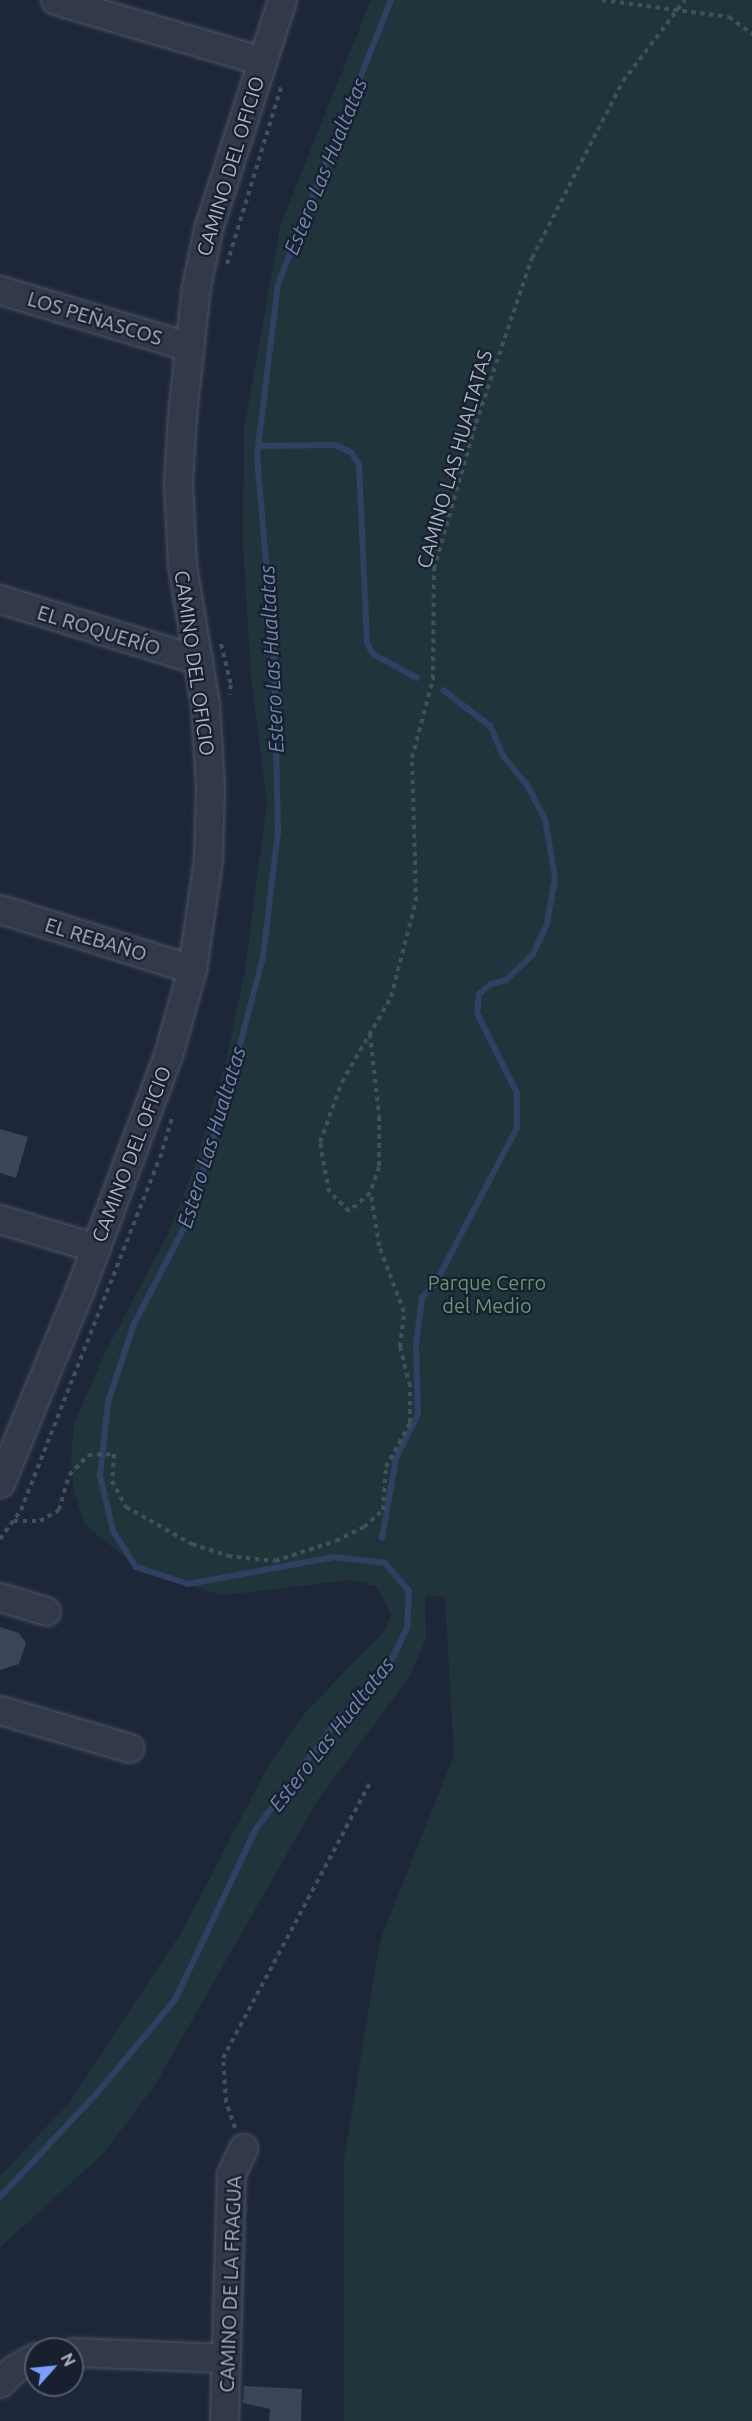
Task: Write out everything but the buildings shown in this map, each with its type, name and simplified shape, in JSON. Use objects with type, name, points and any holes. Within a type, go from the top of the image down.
[{"type":"street","points":[[55,0],[262,61]]},
{"type":"street","name":"CAMINO DEL OFICIO","points":[[0,1483],[96,1248],[168,1054],[192,969],[204,890],[209,823],[208,750],[198,660],[182,565],[179,449],[190,347],[208,229],[282,0]]},
{"type":"street","name":"LOS PEÑASCOS","points":[[0,291],[190,347]]},
{"type":"street","name":"EL ROQUERÍO","points":[[0,599],[198,660]]},
{"type":"street","name":"EL REBAÑO","points":[[0,909],[192,969]]},
{"type":"street","points":[[0,1219],[96,1248]]},
{"type":"street","points":[[0,1597],[46,1611]]},
{"type":"street","points":[[0,1710],[130,1748]]},
{"type":"street","name":"CAMINO DE LA FRAGUA","points":[[224,2421],[231,2174],[243,2148]]},
{"type":"street","points":[[84,2352],[226,2358]]},
{"type":"street","points":[[0,2383],[14,2368],[24,2363]]},
{"type":"path","points":[[602,0],[680,8],[729,17],[752,34]]},
{"type":"path","name":"CAMINO LAS HUALTATAS","points":[[370,1193],[349,1211],[329,1191],[320,1142],[342,1082],[392,997],[416,902],[412,758],[433,679],[434,569],[476,423],[532,258],[623,81],[685,0]]},
{"type":"path","points":[[14,1520],[40,1521],[58,1510],[69,1475],[88,1455],[114,1454],[112,1481],[126,1508],[192,1544],[228,1556],[275,1561],[336,1541],[364,1527],[383,1510],[386,1467],[410,1424],[410,1386],[400,1347],[404,1312],[379,1246],[370,1193],[379,1167],[370,1034]]},
{"type":"path","points":[[243,2148],[226,2102],[222,2058],[371,1781]]},
{"type":"green space","name":"Parque Cerro del Medio","points":[[371,0],[752,0],[752,2421],[344,2421],[344,2160],[380,1941],[454,1756],[445,1597],[425,1595],[426,1639],[410,1676],[317,1801],[155,2085],[103,2154],[0,2247],[0,2176],[69,2103],[184,1928],[268,1766],[304,1714],[385,1630],[391,1614],[376,1586],[350,1580],[224,1595],[176,1582],[134,1564],[85,1525],[74,1491],[71,1460],[74,1424],[106,1351],[168,1234],[194,1168],[227,1056],[245,970],[267,802],[251,677],[243,543],[244,429],[280,227]]},
{"type":"waterway","name":"Estero Las Hualtatas","points":[[0,2197],[98,2092],[175,2000],[256,1829],[339,1718],[388,1667],[407,1628],[409,1591],[385,1563],[334,1557],[188,1584],[136,1567],[113,1531],[100,1475],[108,1402],[134,1324],[185,1226],[225,1102],[263,957],[278,832],[274,658],[257,455],[278,284],[391,0]]},
{"type":"waterway","points":[[258,446],[335,445],[352,453],[359,465],[367,643],[373,654],[417,678]]},
{"type":"waterway","points":[[382,1538],[396,1458],[418,1414],[416,1346],[422,1297],[435,1284],[517,1128],[517,1093],[477,1013],[479,994],[491,984],[506,980],[533,954],[547,924],[555,878],[545,819],[526,784],[503,756],[490,726],[443,690]]}]
